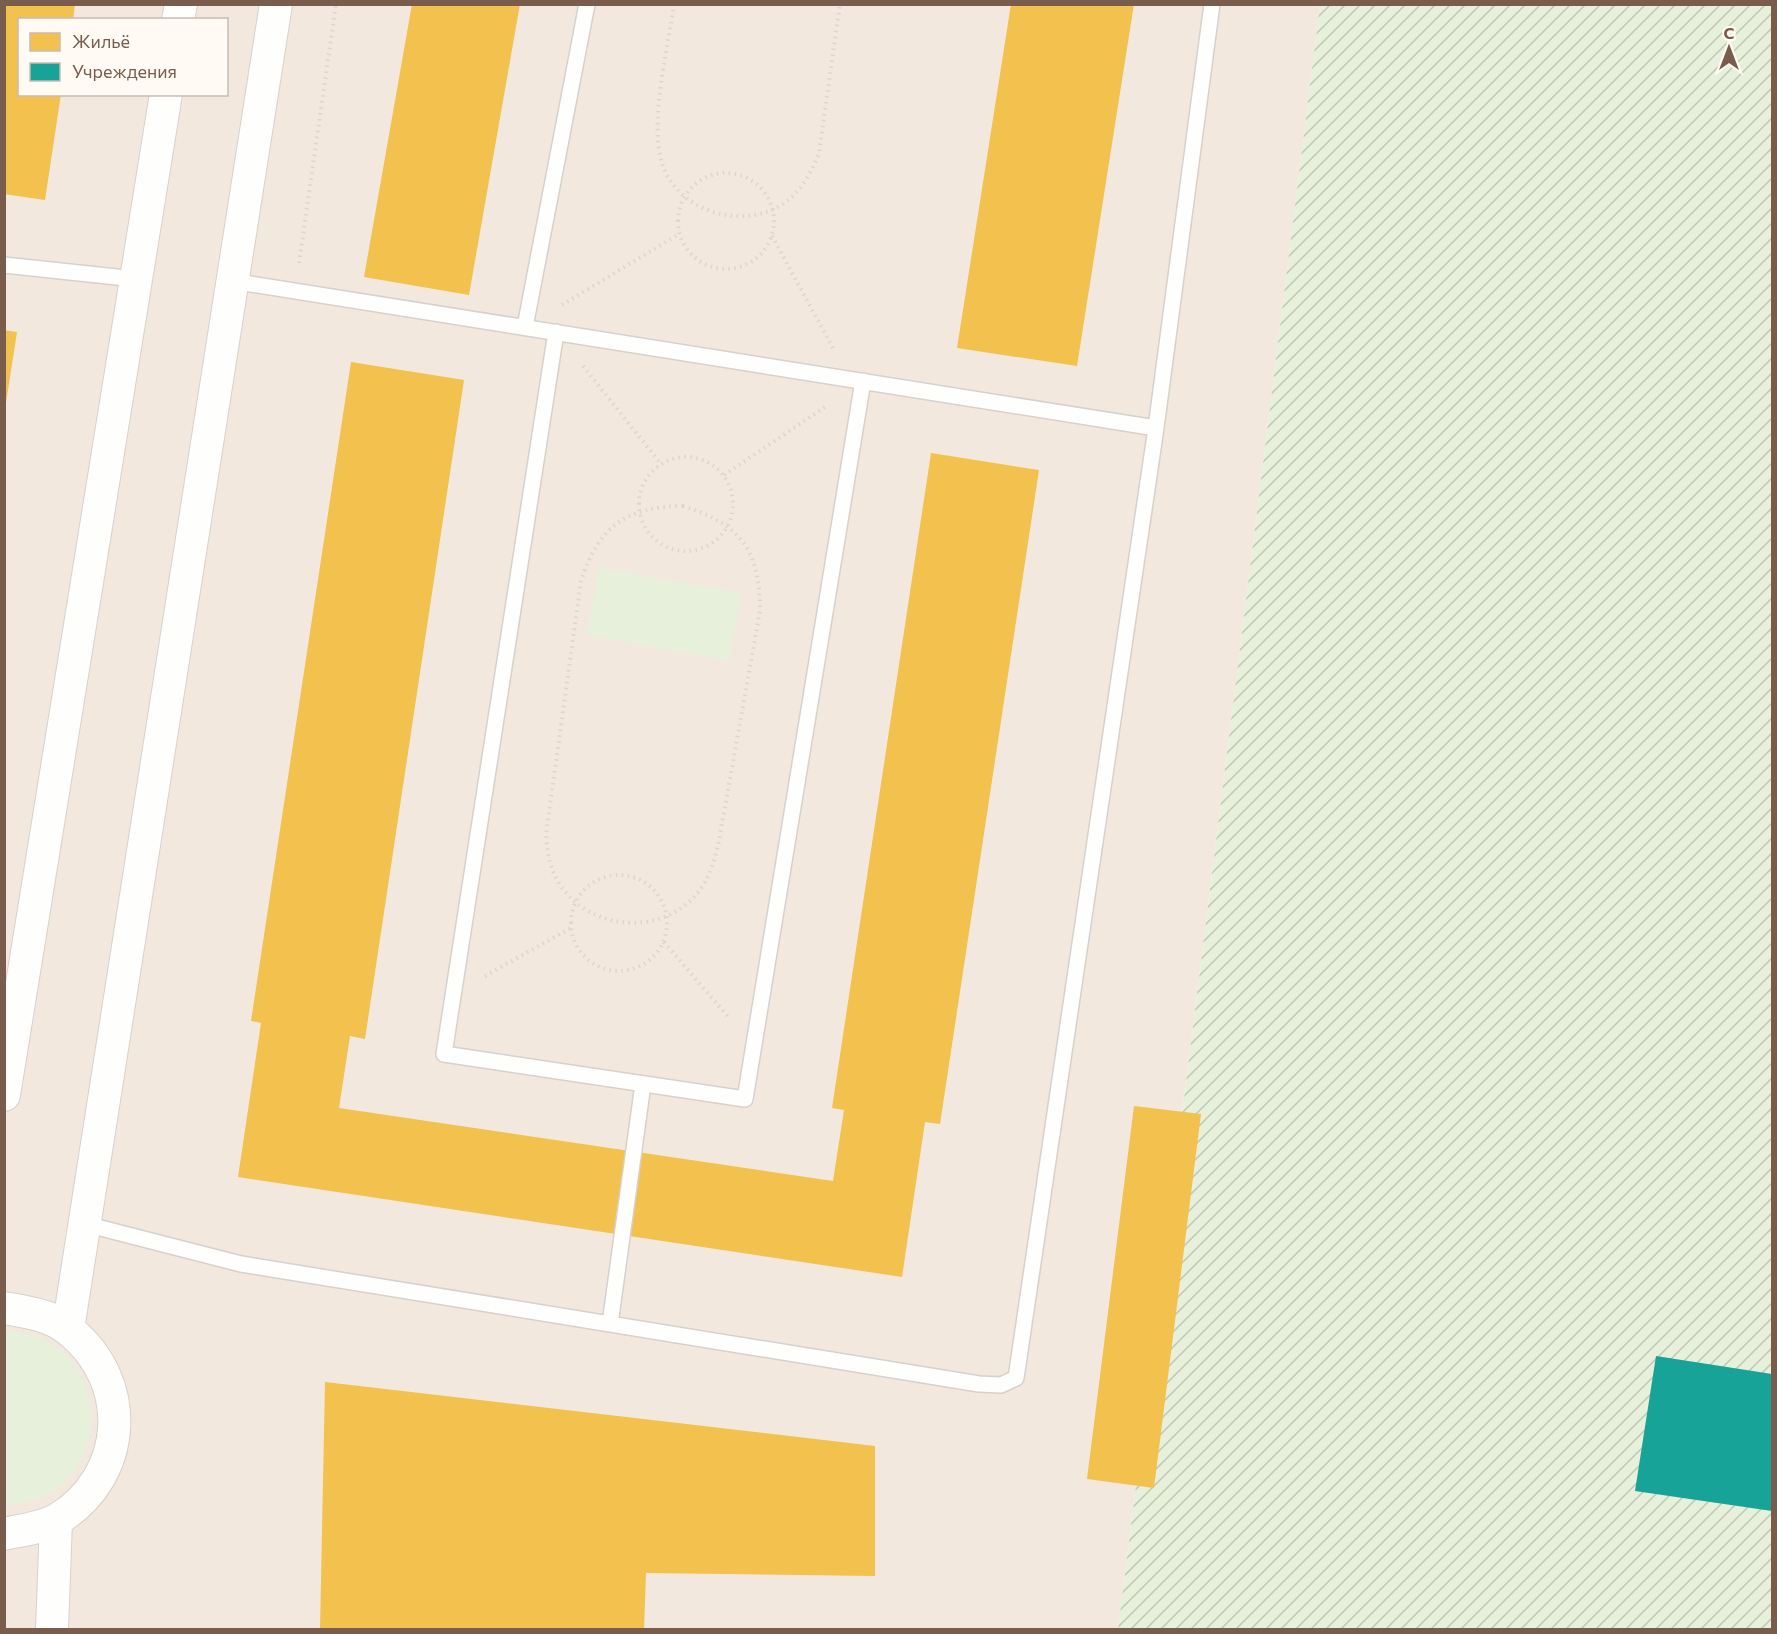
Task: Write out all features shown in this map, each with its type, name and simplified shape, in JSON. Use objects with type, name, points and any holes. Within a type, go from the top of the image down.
[{"type":"street","points":[[68,1329],[276,4]]},
{"type":"street","points":[[4,1095],[8,1048],[166,96]]},
{"type":"street","points":[[4,1308],[37,1314],[68,1329],[95,1356],[111,1390],[116,1429],[106,1466],[86,1498],[56,1521],[4,1534]]},
{"type":"street","points":[[52,1629],[56,1521]]},
{"type":"lane","points":[[525,327],[586,4]]},
{"type":"lane","points":[[85,1224],[241,1264],[979,1384],[1001,1385],[1016,1378],[1156,428],[1212,4]]},
{"type":"lane","points":[[4,265],[136,279]]},
{"type":"lane","points":[[232,281],[1156,428]]},
{"type":"lane","points":[[556,332],[444,1054],[745,1099],[856,380]]},
{"type":"lane","points":[[610,1324],[643,1084]]},
{"type":"path","points":[[295,291],[336,4]]},
{"type":"path","points":[[674,4],[657,142],[663,165],[675,186],[693,203],[715,213],[739,217],[772,209],[799,190],[811,173],[819,153],[840,4]]},
{"type":"path","points":[[714,174],[733,174],[750,180],[760,188],[772,209],[771,236],[756,258],[745,265],[718,268],[705,264],[694,257],[679,234],[679,208],[685,195],[703,179],[714,174]]},
{"type":"path","points":[[525,327],[679,234]]},
{"type":"path","points":[[724,476],[856,380],[771,236]]},
{"type":"path","points":[[556,332],[661,464]]},
{"type":"path","points":[[684,456],[699,458],[713,465],[724,476],[732,489],[734,505],[727,527],[711,544],[696,550],[681,551],[665,546],[653,537],[643,524],[640,493],[646,479],[661,464],[684,456]]},
{"type":"path","points":[[683,506],[710,514],[727,527],[750,553],[760,580],[760,611],[718,846],[711,873],[696,896],[666,916],[646,922],[627,923],[599,916],[576,903],[562,887],[547,853],[546,834],[580,581],[589,555],[606,532],[628,515],[655,507],[683,506]]},
{"type":"path","points":[[616,875],[631,876],[646,883],[658,894],[666,916],[664,942],[655,956],[642,966],[627,971],[610,971],[596,965],[584,956],[575,943],[571,928],[576,903],[587,887],[601,879],[616,875]]},
{"type":"path","points":[[454,993],[571,928]]},
{"type":"path","points":[[664,942],[754,1046]]},
{"type":"shaded area","points":[[5,5],[1320,5],[1118,1629],[5,1630]]},
{"type":"green space","points":[[1320,5],[1772,5],[1772,1629],[1118,1630]]},
{"type":"green space","points":[[599,568],[741,593],[729,661],[587,635]]},
{"type":"green space","points":[[5,1332],[42,1339],[68,1358],[85,1384],[91,1415],[87,1447],[71,1475],[44,1496],[5,1506]]},
{"type":"building: Жильё","points":[[4,4],[75,4],[73,18],[18,18],[18,96],[61,96],[45,200],[4,194]]},
{"type":"building: Жильё","points":[[412,4],[520,4],[469,295],[364,277]]},
{"type":"building: Жильё","points":[[1011,4],[1134,4],[1077,366],[957,348]]},
{"type":"building: Жильё","points":[[4,330],[17,332],[6,403],[4,403]]},
{"type":"building: Жильё","points":[[351,362],[464,380],[365,1039],[350,1036],[339,1108],[833,1181],[844,1110],[832,1108],[931,453],[1039,470],[940,1124],[925,1122],[902,1277],[238,1177],[261,1023],[251,1021]]},
{"type":"building: Жильё","points":[[1134,1106],[1201,1114],[1154,1488],[1087,1479]]},
{"type":"building: Жильё","points":[[325,1382],[875,1446],[875,1576],[646,1573],[644,1630],[320,1630]]},
{"type":"building: Учреждения","points":[[1656,1356],[1772,1374],[1772,1511],[1635,1491]]}]
